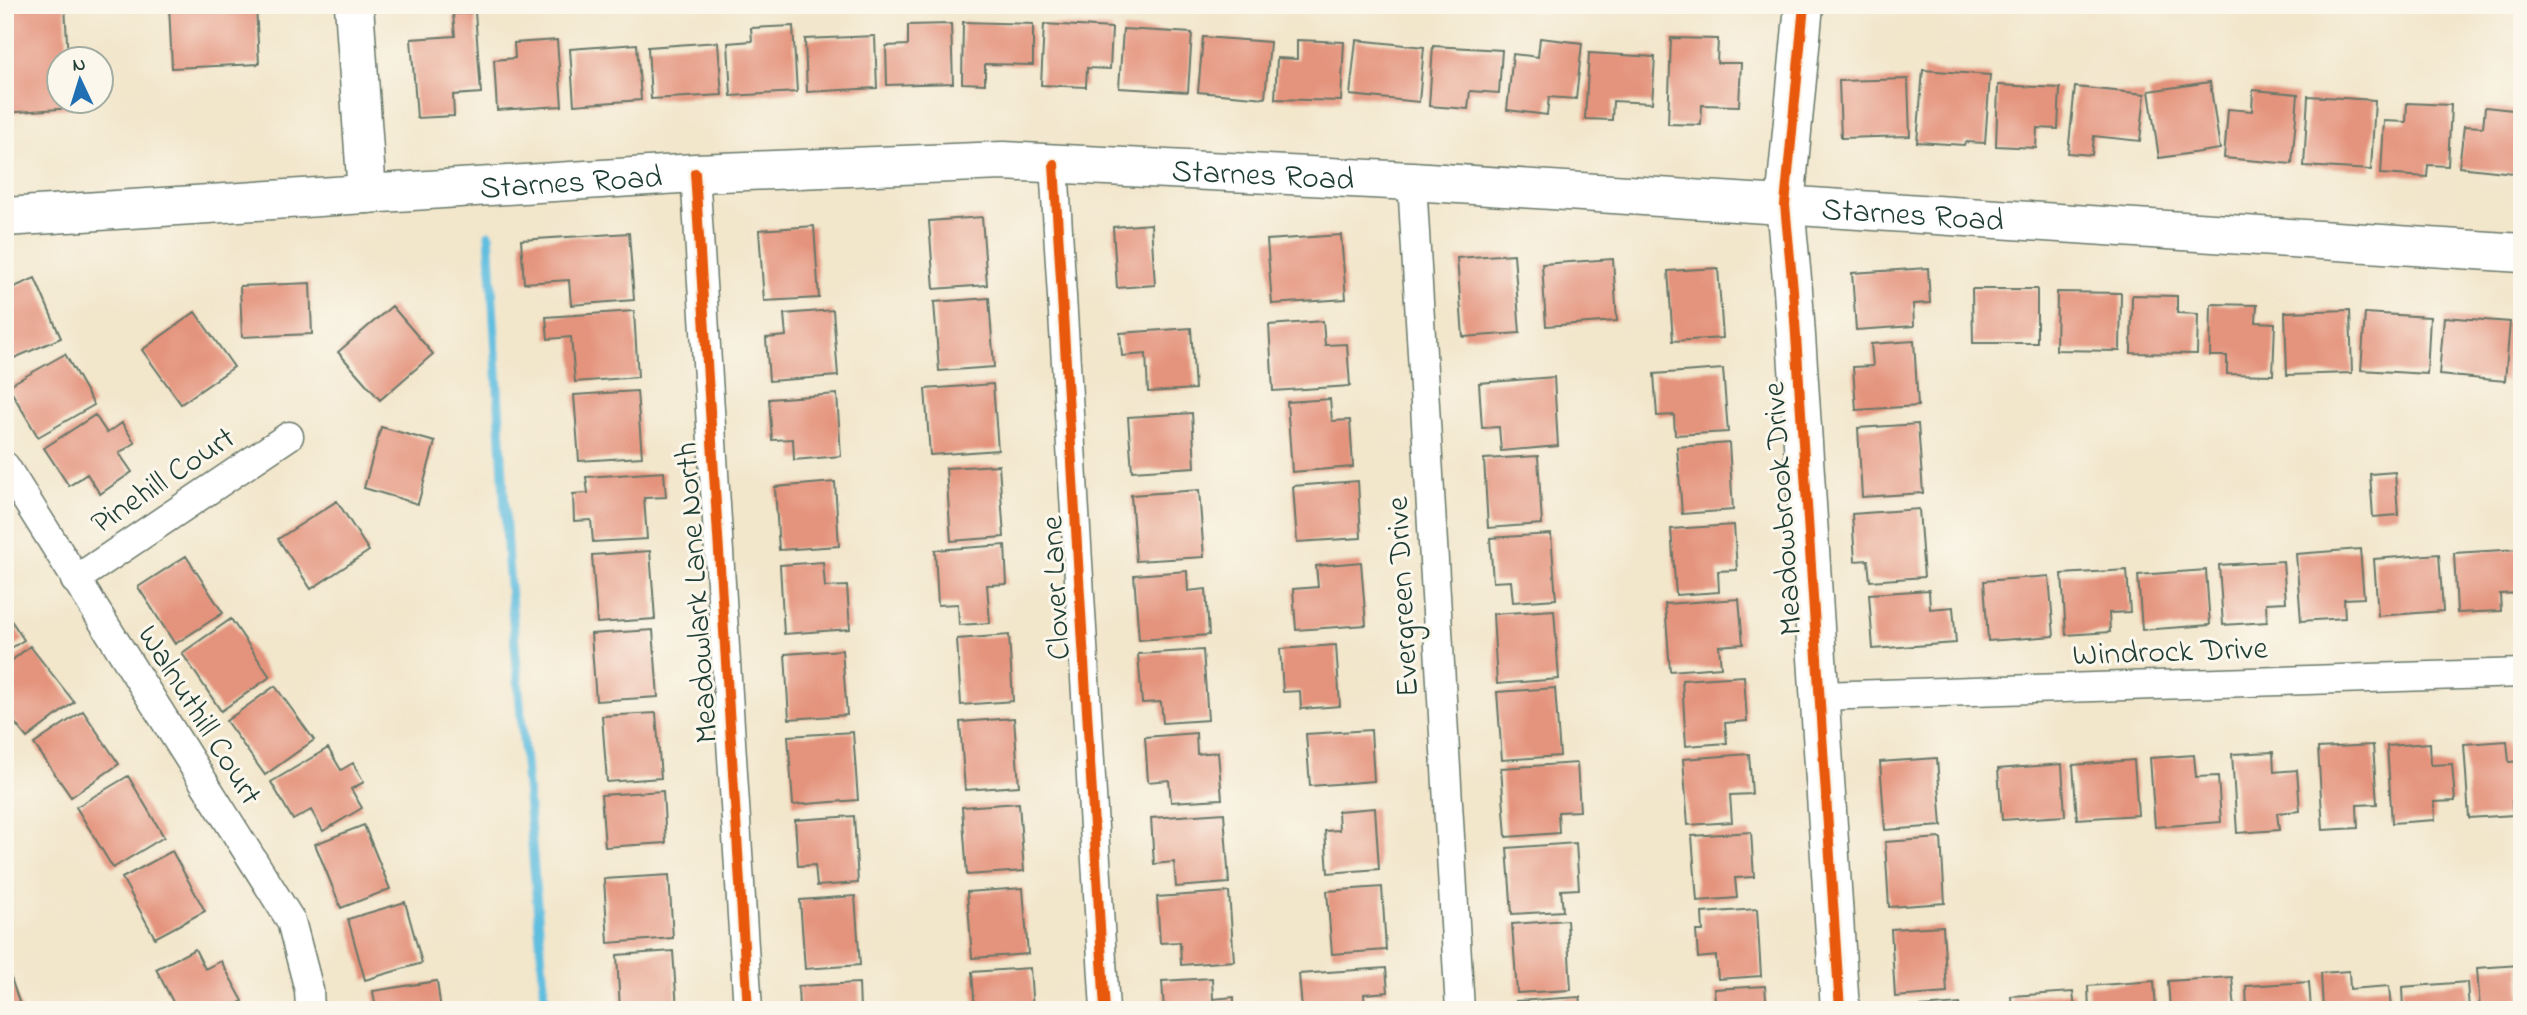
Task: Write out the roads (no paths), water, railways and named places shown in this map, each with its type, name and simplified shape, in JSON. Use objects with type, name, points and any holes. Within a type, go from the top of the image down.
[{"type":"main road","points":[[354,5],[367,194]]},
{"type":"main road","name":"Meadowbrook Drive","points":[[1804,5],[1785,205],[1793,290],[1840,1010]]},
{"type":"main road","name":"Starnes Road","points":[[5,217],[695,173],[1003,161],[1412,181],[2522,253]]},
{"type":"street","name":"Clover Lane","points":[[1054,164],[1105,1010]]},
{"type":"street","name":"Meadowlark Lane North","points":[[695,173],[748,1010]]},
{"type":"street","name":"Evergreen Drive","points":[[1412,181],[1460,1010]]},
{"type":"street","name":"Pinehill Court","points":[[75,580],[289,436]]},
{"type":"street","name":"Walnuthill Court","points":[[5,466],[291,921],[309,990],[310,1010]]},
{"type":"street","name":"Windrock Drive","points":[[1820,696],[2522,673]]},
{"type":"waterway","points":[[489,234],[508,562],[546,1010]]}]
